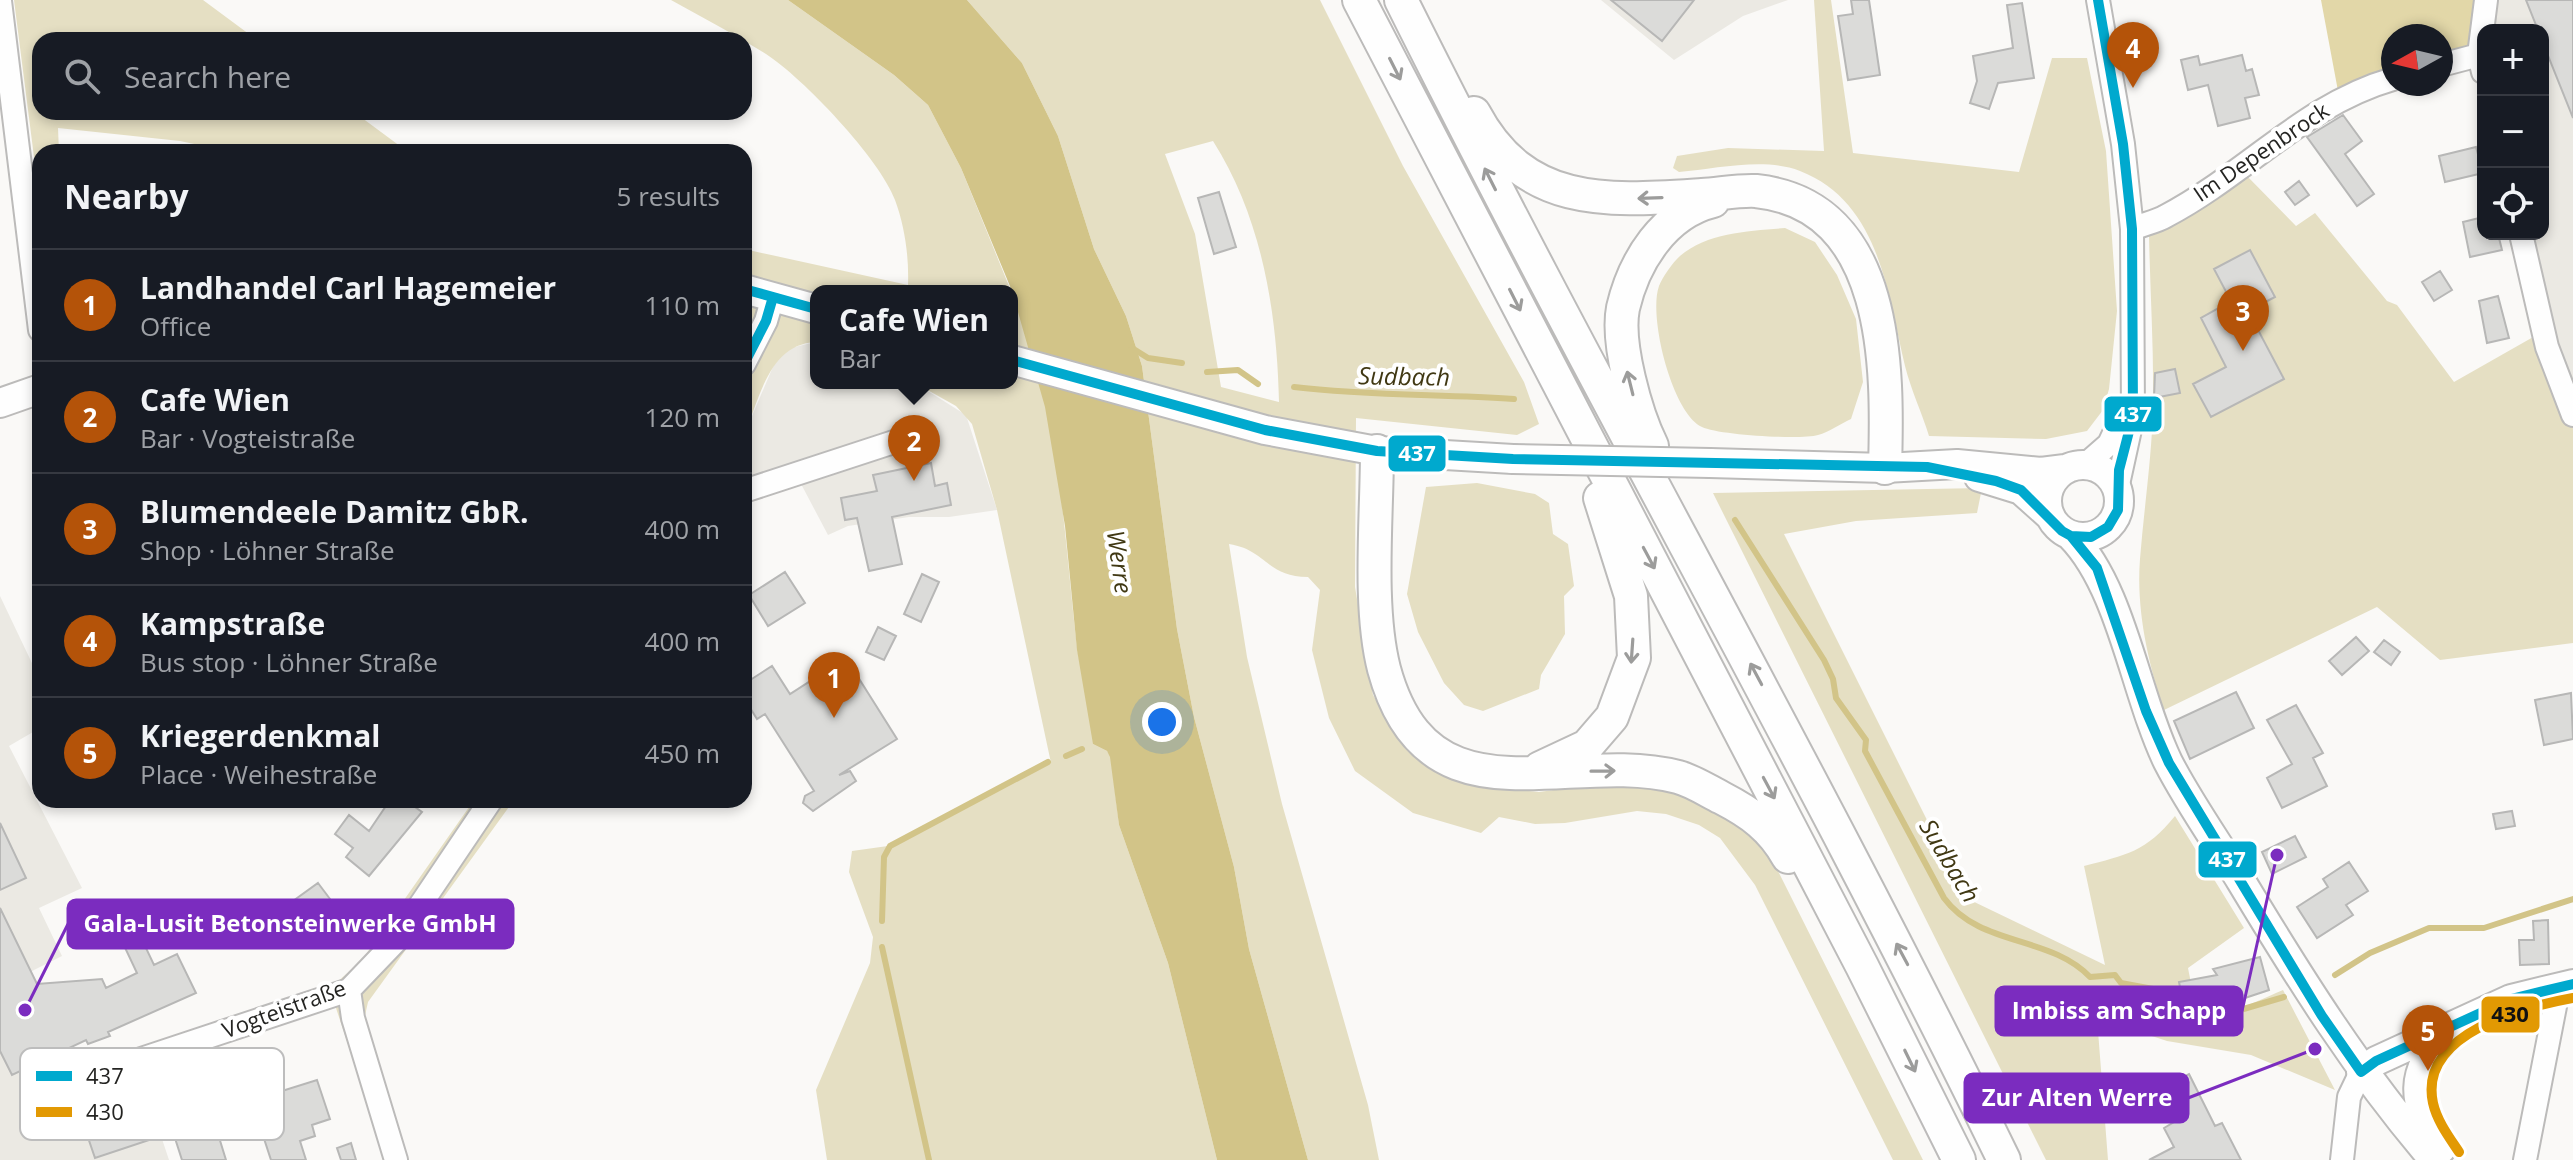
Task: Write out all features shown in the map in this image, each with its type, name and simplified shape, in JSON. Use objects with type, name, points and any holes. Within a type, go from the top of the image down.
[{"type":"highway","points":[[1359,0],[1862,966],[1959,1160]]},
{"type":"highway","points":[[1401,0],[1525,249],[1721,609],[1938,1024],[2004,1160]]},
{"type":"highway","points":[[1409,0],[1417,6],[1481,126],[1511,160],[1555,189],[1599,199],[1756,191],[1785,198],[1811,210],[1833,227],[1858,257],[1874,298],[1887,376],[1885,468]]},
{"type":"highway","points":[[1721,609],[1715,567],[1649,441],[1627,379],[1623,310],[1646,249],[1679,215],[1706,203],[1756,191]]},
{"type":"highway","points":[[1525,776],[1587,746],[1612,717],[1634,658],[1631,596],[1574,414]]},
{"type":"highway","points":[[1377,451],[1377,609],[1384,668],[1398,705],[1418,737],[1443,755],[1473,769],[1525,776],[1633,771],[1679,777],[1752,814],[1778,839],[1825,927],[1862,966]]},
{"type":"main road","points":[[752,291],[810,307]]},
{"type":"main road","points":[[1018,362],[1219,414],[1265,430],[1377,451],[1513,459],[1885,468],[1957,464],[2041,472],[2075,467],[2105,472],[2117,489],[2118,510],[2114,519],[2111,563],[2133,670]]},
{"type":"main road","points":[[0,403],[32,392]]},
{"type":"main road","points":[[1927,467],[1996,481],[2021,490],[2049,515],[2054,524],[2071,536],[2097,568],[2169,763],[2322,1016],[2361,1072],[2434,1160]]},
{"type":"main road","points":[[2049,515],[2047,494],[2050,484],[2075,467]]},
{"type":"main road","points":[[2071,536],[2091,537],[2114,519]]},
{"type":"main road","points":[[2361,1072],[2376,1061],[2511,999],[2566,985]]},
{"type":"main road","points":[[2447,1160],[2425,1124],[2418,1099],[2418,1083],[2422,1063],[2455,1023]]},
{"type":"street","points":[[2098,0],[2123,144],[2132,229],[2133,416],[2117,489]]},
{"type":"street","points":[[2484,24],[2486,0]]},
{"type":"street","points":[[0,1],[32,264]]},
{"type":"street","points":[[2453,64],[2477,63]]},
{"type":"street","name":"Im Depenbrock","points":[[2132,229],[2165,217],[2310,116],[2381,83]]},
{"type":"street","points":[[2522,240],[2547,347],[2573,415]]},
{"type":"street","points":[[752,348],[766,321],[773,297]]},
{"type":"street","points":[[2075,467],[2109,444],[2132,388]]},
{"type":"street","points":[[752,488],[906,438]]},
{"type":"street","name":"Vogteistraße","points":[[174,1048],[349,990],[396,941],[486,808]]},
{"type":"street","points":[[2525,1160],[2566,985]]},
{"type":"street","points":[[349,990],[353,1018],[396,1160]]},
{"type":"street","points":[[2342,1160],[2349,1097],[2361,1072]]},
{"type":"shaded area","points":[[14,0],[203,0],[246,32],[32,32],[32,120],[365,120],[397,144],[194,144],[58,128],[59,144],[32,144]]},
{"type":"shaded area","points":[[671,0],[788,0],[894,75],[928,105],[961,168],[1009,285],[908,285],[906,242],[898,210],[887,183],[874,163],[800,81],[752,46],[752,32],[729,32]]},
{"type":"shaded area","points":[[967,0],[1320,0],[1403,166],[1524,382],[1539,424],[1517,435],[1356,418],[1355,587],[1373,695],[1394,729],[1428,758],[1497,788],[1539,792],[1628,780],[1662,781],[1735,813],[1768,851],[1923,1160],[1893,1160],[1755,885],[1720,838],[1699,825],[1666,814],[1637,811],[1565,823],[1535,824],[1499,817],[1481,833],[1413,813],[1355,771],[1329,718],[1312,650],[1320,590],[1308,577],[1283,572],[1242,547],[1229,544],[1247,657],[1282,804],[1368,1105],[1379,1160],[1308,1160],[1249,949],[1234,867],[1194,717],[1177,629],[1142,366],[1126,316],[1094,249],[1058,136],[1022,63]],"holes":[[[1213,141],[1244,202],[1264,267],[1275,334],[1279,402],[1221,387],[1195,234],[1165,154]]]},
{"type":"shaded area","points":[[1601,0],[1788,0],[1743,16],[1674,60]]},
{"type":"shaded area","points":[[1814,0],[1831,0],[1853,153],[2019,172],[2052,58],[2087,58],[2106,151],[2117,311],[2109,389],[2103,410],[2087,431],[2046,439],[1929,436],[1907,375],[1876,254],[1864,228],[1848,205],[1827,185],[1786,167],[1756,164],[1679,172],[1673,168],[1677,156],[1728,148],[1824,151]]},
{"type":"shaded area","points":[[2321,0],[2477,0],[2472,49],[2453,54],[2453,24],[2381,24],[2381,75],[2338,91]]},
{"type":"shaded area","points":[[2477,0],[2573,0],[2573,391],[2551,327],[2530,240],[2549,240],[2549,24],[2482,24]]},
{"type":"shaded area","points":[[2247,176],[2296,226],[2315,213],[2387,301],[2397,305],[2454,382],[2551,327],[2573,391],[2573,643],[2440,660],[2377,607],[2164,710],[2148,655],[2139,578],[2153,406],[2149,234]]},
{"type":"shaded area","points":[[1785,228],[1815,242],[1837,275],[1856,319],[1863,382],[1851,419],[1822,434],[1809,436],[1741,434],[1702,427],[1681,403],[1665,362],[1657,319],[1659,286],[1677,259],[1703,242],[1730,234]]},
{"type":"shaded area","points":[[752,251],[908,285],[810,285],[810,343],[787,352],[777,363],[768,375],[752,414]]},
{"type":"shaded area","points":[[1018,309],[1028,335],[1050,422],[1077,647],[1091,708],[1093,744],[1107,751],[1111,757],[1119,825],[1168,963],[1217,1160],[827,1160],[816,1090],[870,963],[873,937],[849,872],[852,851],[895,845],[1051,763],[997,510],[972,424],[956,406],[926,389],[1018,389]]},
{"type":"shaded area","points":[[810,343],[810,389],[925,389],[966,415],[997,510],[949,517],[909,517],[848,526],[828,535],[800,482],[752,485],[752,416],[779,356],[790,348]]},
{"type":"shaded area","points":[[1477,483],[1535,494],[1549,503],[1553,534],[1568,544],[1574,586],[1564,596],[1565,634],[1541,675],[1539,689],[1483,711],[1464,705],[1444,683],[1418,632],[1407,594],[1426,487]]},
{"type":"shaded area","points":[[1982,488],[1977,513],[1856,521],[1784,534],[1966,898],[2105,965],[2084,866],[2112,859],[2145,845],[2175,816],[2244,928],[2188,968],[2195,1004],[2205,1010],[2227,1011],[2283,990],[2335,1090],[2251,1055],[2167,1041],[2097,1018],[2108,1160],[2046,1160],[1713,493]]},
{"type":"shaded area","points":[[0,596],[32,663],[32,733],[9,746],[32,791],[32,808],[41,808],[82,888],[39,908],[62,956],[30,972],[68,1048],[20,1048],[20,1140],[162,1140],[169,1160],[0,1160]]},
{"type":"shaded area","points":[[468,808],[508,808],[368,1002],[364,1020],[407,1160],[386,1160],[336,1008],[335,984],[362,960]]},
{"type":"water","name":"Werre","points":[[788,0],[967,0],[1022,63],[1058,136],[1094,249],[1126,316],[1142,366],[1177,629],[1194,717],[1234,867],[1249,949],[1308,1160],[1217,1160],[1168,963],[1119,825],[1110,757],[1107,751],[1093,744],[1077,650],[1065,526],[1045,407],[1018,312],[1018,285],[1010,285],[961,168],[928,105],[894,75]]},
{"type":"building","points":[[1611,0],[1694,0],[1662,41]]},
{"type":"building","points":[[1851,0],[1869,0],[1880,75],[1848,80],[1838,16],[1853,14]]},
{"type":"building","points":[[2526,0],[2573,0],[2573,118],[2549,58],[2549,24],[2536,24]]},
{"type":"building","points":[[2022,3],[2034,78],[1998,83],[1989,109],[1970,103],[1977,81],[1973,56],[2013,48],[2007,5]]},
{"type":"building","points":[[2242,55],[2246,71],[2252,69],[2259,95],[2245,98],[2250,118],[2218,126],[2208,85],[2188,90],[2181,60],[2198,56],[2200,65]]},
{"type":"building","points":[[2343,115],[2362,141],[2345,154],[2374,194],[2357,206],[2307,137]]},
{"type":"building","points":[[2476,147],[2477,174],[2445,182],[2439,156]]},
{"type":"building","points":[[2299,181],[2309,195],[2295,205],[2285,192]]},
{"type":"building","points":[[1219,192],[1236,247],[1214,254],[1198,198]]},
{"type":"building","points":[[2477,218],[2477,240],[2500,240],[2502,250],[2470,257],[2463,222]]},
{"type":"building","points":[[2250,250],[2275,297],[2248,311],[2284,379],[2211,417],[2193,384],[2226,367],[2201,318],[2231,301],[2214,269]]},
{"type":"building","points":[[2440,271],[2452,290],[2434,301],[2422,282]]},
{"type":"building","points":[[2498,296],[2509,338],[2487,343],[2479,301]]},
{"type":"building","points":[[2175,369],[2180,393],[2154,398],[2155,373]]},
{"type":"building","points":[[931,463],[935,486],[947,483],[951,505],[892,517],[902,564],[869,571],[857,518],[845,520],[841,498],[877,491],[873,475]]},
{"type":"building","points":[[785,572],[805,603],[768,626],[752,600],[752,593]]},
{"type":"building","points":[[922,574],[939,582],[921,622],[904,614]]},
{"type":"building","points":[[878,627],[896,636],[884,660],[866,652]]},
{"type":"building","points":[[2356,637],[2369,651],[2342,675],[2329,661]]},
{"type":"building","points":[[2384,640],[2400,652],[2391,665],[2374,652]]},
{"type":"building","points":[[846,658],[897,739],[839,775],[850,771],[856,781],[813,811],[803,803],[805,796],[814,791],[765,714],[757,719],[752,711],[752,679],[772,666],[790,694]]},
{"type":"building","points":[[2236,692],[2254,728],[2190,759],[2174,721]]},
{"type":"building","points":[[2571,693],[2573,739],[2544,745],[2535,700]]},
{"type":"building","points":[[2296,705],[2323,753],[2313,758],[2327,786],[2282,808],[2267,778],[2292,764],[2267,720]]},
{"type":"building","points":[[385,808],[416,808],[422,812],[369,876],[346,857],[353,848],[335,834],[349,815],[369,831]]},
{"type":"building","points":[[2512,811],[2515,826],[2496,829],[2493,814]]},
{"type":"building","points":[[0,823],[26,878],[0,890]]},
{"type":"building","points":[[2295,836],[2306,857],[2272,874],[2262,852]]},
{"type":"building","points":[[2349,862],[2368,891],[2346,905],[2353,915],[2317,938],[2297,907],[2328,887],[2323,879]]},
{"type":"building","points":[[318,883],[339,911],[313,930],[293,901]]},
{"type":"building","points":[[0,908],[37,984],[102,979],[106,988],[137,973],[111,918],[128,910],[154,965],[177,954],[196,993],[88,1044],[86,1040],[69,1048],[20,1048],[20,1071],[12,1075],[0,1051]]},
{"type":"building","points":[[2548,920],[2549,964],[2520,965],[2519,940],[2534,940],[2533,921]]},
{"type":"building","points":[[2260,957],[2269,990],[2221,1006],[2218,995],[2199,1000],[2198,994],[2182,997],[2179,982],[2217,975],[2213,969]]},
{"type":"building","points":[[2189,1074],[2215,1126],[2222,1123],[2241,1160],[2149,1160],[2174,1147],[2164,1128],[2174,1122],[2158,1090]]},
{"type":"building","points":[[317,1080],[330,1119],[312,1125],[315,1136],[300,1141],[306,1160],[271,1160],[264,1140],[284,1140],[284,1090]]},
{"type":"building","points":[[89,1140],[149,1140],[95,1158]]},
{"type":"building","points":[[176,1140],[220,1140],[226,1160],[182,1160]]},
{"type":"building","points":[[351,1143],[356,1160],[341,1160],[337,1148]]},
{"type":"waterway","name":"Sudbach","points":[[1132,348],[1148,358],[1182,363]]},
{"type":"waterway","name":"Sudbach","points":[[1207,372],[1238,370],[1258,384]]},
{"type":"waterway","name":"Sudbach","points":[[1294,387],[1514,399]]},
{"type":"waterway","name":"Sudbach","points":[[1735,520],[1824,660],[1833,679],[1836,698],[1866,740],[1865,751],[1944,898],[1959,914],[1995,933],[2055,954],[2090,977],[2115,975],[2121,983],[2153,989],[2165,1002],[2204,1012],[2230,1013],[2284,997]]},
{"type":"waterway","points":[[1066,756],[1082,749]]},
{"type":"waterway","points":[[882,921],[884,857],[890,846],[1048,762]]},
{"type":"waterway","name":"Sudbach","points":[[2335,975],[2370,953],[2429,928],[2484,928],[2573,899]]},
{"type":"waterway","points":[[882,947],[929,1160]]},
{"type":"transit line","name":"437","points":[[1018,362],[1265,430],[1377,451],[1513,459],[1927,467],[1996,481],[2021,490],[2062,531],[2071,536],[2091,537],[2108,527],[2118,510],[2119,470],[2133,416],[2132,229],[2123,144],[2098,0]]},
{"type":"transit line","name":"437","points":[[752,291],[810,307]]},
{"type":"transit line","name":"437","points":[[752,348],[766,321],[773,297]]},
{"type":"transit line","name":"437","points":[[2071,536],[2097,568],[2146,711],[2169,763],[2322,1016],[2361,1072],[2376,1061],[2511,999],[2573,984]]},
{"type":"transit line","name":"430","points":[[2459,1152],[2440,1122],[2433,1103],[2433,1079],[2442,1058],[2458,1041],[2503,1017],[2573,998]]},
{"type":"place","name":"Kampstraße","points":[[2133,88]]},
{"type":"place","name":"Blumendeele Damitz GbR.","points":[[2243,351]]},
{"type":"place","name":"Cafe Wien","points":[[914,481]]},
{"type":"place","name":"Landhandel Carl Hagemeier","points":[[834,718]]},
{"type":"place","name":"Imbiss am Schapp","points":[[2277,855]]},
{"type":"place","name":"Gala-Lusit Betonsteinwerke GmbH","points":[[25,1010]]},
{"type":"place","name":"Zur Alten Werre","points":[[2315,1049]]},
{"type":"place","name":"Kriegerdenkmal","points":[[2428,1071]]}]
